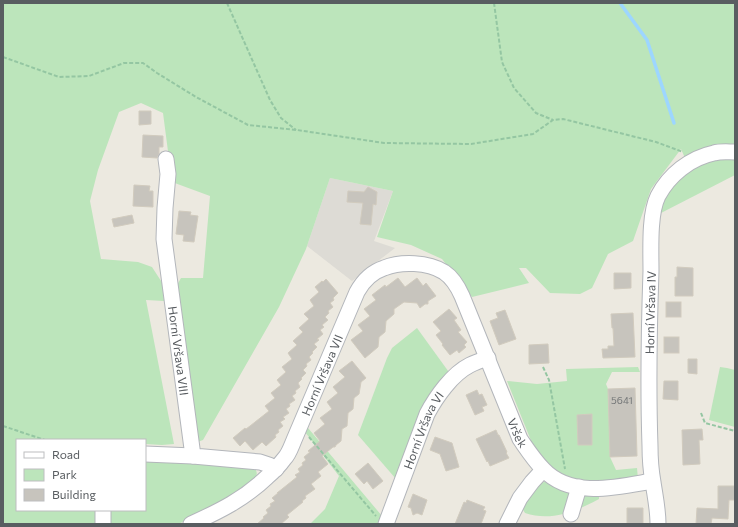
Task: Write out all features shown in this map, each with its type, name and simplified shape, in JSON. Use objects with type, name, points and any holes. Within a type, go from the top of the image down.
[{"type":"street","name":"Horní Vršava IV","points":[[658,524],[657,506],[652,481],[650,447],[649,357],[652,227],[655,204],[658,196],[666,184],[678,171],[689,163],[700,157],[715,152],[735,152]]},
{"type":"street","name":"Horní Vršava VIII","points":[[166,159],[168,174],[164,240],[193,456]]},
{"type":"street","name":"Horní Vršava VII","points":[[191,524],[236,502],[262,482],[276,469],[287,455],[354,297],[360,286],[366,280],[384,268],[395,265],[421,264],[431,266],[444,272],[456,284]]},
{"type":"street","name":"Vršek","points":[[456,284],[488,358],[520,439],[543,470],[554,478],[574,486],[596,489],[627,486],[652,481]]},
{"type":"street","name":"Horní Vršava VI","points":[[382,521],[433,403],[455,376],[469,366],[488,358]]},
{"type":"street","points":[[146,454],[193,456],[260,462],[269,464],[276,469]]},
{"type":"street","points":[[507,524],[520,498],[543,470]]},
{"type":"street","points":[[571,514],[574,486]]},
{"type":"street","points":[[103,511],[103,524]]},
{"type":"path","points":[[227,3],[270,100],[281,118],[297,130]]},
{"type":"path","points":[[494,3],[502,62],[514,88],[536,113],[553,120],[563,119],[656,142],[700,157]]},
{"type":"path","points":[[3,57],[59,77],[89,76],[124,62],[143,63],[196,98],[248,125],[297,130],[384,143],[471,144],[533,134],[553,120]]},
{"type":"path","points":[[543,367],[549,380],[574,486]]},
{"type":"path","points":[[701,413],[705,423],[735,431]]},
{"type":"path","points":[[3,426],[42,439]]},
{"type":"path","points":[[299,428],[312,440],[382,521]]},
{"type":"shaded area","points":[[330,178],[393,191],[374,241],[395,248],[352,281],[307,246]]},
{"type":"green space","points":[[3,3],[735,3],[735,144],[708,147],[685,158],[681,149],[651,189],[633,241],[608,254],[592,288],[580,294],[550,293],[526,268],[519,268],[529,283],[472,297],[442,259],[411,245],[377,237],[393,191],[330,178],[306,249],[279,307],[203,440],[186,446],[168,301],[181,278],[203,278],[210,196],[172,182],[163,113],[141,103],[119,112],[98,170],[90,201],[101,259],[138,262],[152,267],[163,284],[164,301],[146,300],[174,444],[146,444],[146,439],[16,439],[16,511],[97,511],[97,524],[3,524]]},
{"type":"green space","points":[[714,159],[735,159],[735,175],[661,213],[661,204],[673,186],[688,170]]},
{"type":"green space","points":[[417,328],[451,375],[396,479],[358,435],[392,348]]},
{"type":"green space","points":[[638,367],[640,372],[612,372],[606,384],[608,389],[610,457],[616,470],[637,468],[638,479],[603,482],[575,479],[556,472],[534,448],[507,381],[537,384],[567,381],[566,369]]},
{"type":"green space","points":[[720,367],[735,370],[735,427],[709,420]]},
{"type":"green space","points":[[308,428],[382,516],[377,524],[310,524],[325,509],[339,476],[305,432]]},
{"type":"green space","points":[[146,458],[253,466],[257,472],[257,475],[253,481],[206,512],[178,524],[109,524],[109,511],[146,511]]},
{"type":"green space","points":[[549,481],[599,494],[599,499],[582,508],[554,516],[525,513],[522,508],[540,483]]},
{"type":"building","points":[[139,111],[151,111],[151,124],[139,125]]},
{"type":"building","points":[[143,135],[163,136],[163,147],[159,147],[159,154],[157,158],[142,157]]},
{"type":"building","points":[[134,185],[150,186],[149,191],[153,191],[153,207],[133,206]]},
{"type":"building","points":[[368,187],[377,192],[376,205],[373,204],[371,225],[360,224],[363,203],[347,202],[348,191],[364,192]]},
{"type":"building","points":[[179,211],[191,212],[190,215],[198,216],[194,242],[183,241],[184,235],[176,234]]},
{"type":"building","points":[[132,215],[134,223],[114,227],[112,219]]},
{"type":"building","points":[[677,267],[693,268],[693,296],[675,296],[675,277],[677,277]]},
{"type":"building","points":[[614,273],[631,273],[631,288],[614,289]]},
{"type":"building","points":[[398,278],[405,287],[417,278],[423,286],[426,283],[436,296],[428,301],[428,304],[425,304],[420,308],[417,303],[404,302],[394,309],[394,314],[386,321],[385,332],[379,337],[378,347],[365,358],[351,340],[363,331],[358,325],[370,316],[364,309],[376,300],[372,295],[385,285],[386,287]]},
{"type":"building","points":[[326,279],[338,293],[333,298],[334,300],[330,303],[333,307],[328,311],[329,313],[325,317],[328,320],[322,325],[324,327],[320,330],[323,334],[314,344],[317,347],[309,357],[311,360],[306,364],[307,366],[303,370],[306,373],[298,383],[300,387],[292,396],[295,400],[289,404],[290,406],[286,409],[289,413],[283,417],[285,419],[280,422],[283,426],[278,430],[279,432],[275,435],[276,437],[266,446],[262,442],[253,450],[245,441],[240,446],[233,438],[269,411],[265,406],[275,398],[271,393],[281,385],[277,380],[286,372],[282,367],[292,359],[288,353],[297,345],[293,341],[303,332],[299,328],[309,319],[304,314],[314,306],[310,300],[319,292],[315,287]]},
{"type":"building","points":[[666,302],[681,302],[681,317],[666,317]]},
{"type":"building","points":[[449,309],[457,318],[454,320],[461,330],[458,332],[467,342],[464,345],[466,347],[459,353],[457,350],[450,355],[436,335],[441,331],[433,322]]},
{"type":"building","points":[[505,310],[516,339],[499,345],[490,321],[498,318],[496,313]]},
{"type":"building","points":[[633,313],[635,357],[603,358],[602,349],[608,349],[608,346],[614,346],[611,314]]},
{"type":"building","points":[[664,337],[679,337],[679,353],[664,353]]},
{"type":"building","points":[[548,344],[549,363],[529,364],[529,345]]},
{"type":"building","points":[[688,359],[697,359],[697,374],[688,373]]},
{"type":"building","points":[[352,361],[366,378],[361,382],[359,394],[354,398],[353,409],[348,413],[347,426],[342,429],[341,441],[322,456],[328,464],[318,472],[321,476],[311,484],[315,489],[305,496],[306,498],[302,501],[303,502],[287,515],[289,517],[281,524],[257,524],[268,513],[266,510],[271,506],[270,504],[275,501],[272,498],[297,477],[295,475],[300,472],[298,469],[306,460],[304,457],[310,452],[308,451],[320,441],[314,433],[325,424],[320,418],[332,409],[327,402],[338,393],[333,387],[345,377],[339,371]]},
{"type":"building","points":[[664,381],[678,381],[678,400],[663,399]]},
{"type":"building","points":[[635,388],[637,456],[610,457],[608,389]]},
{"type":"building","points":[[477,390],[479,395],[482,394],[487,405],[482,407],[484,411],[475,415],[466,395]]},
{"type":"building","points":[[592,414],[592,445],[578,445],[577,415]]},
{"type":"building","points":[[702,429],[703,440],[699,440],[700,464],[683,465],[682,430]]},
{"type":"building","points":[[496,430],[509,458],[490,466],[476,439]]},
{"type":"building","points":[[435,437],[452,443],[459,467],[446,471],[440,454],[430,450]]},
{"type":"building","points":[[368,463],[383,481],[373,489],[367,481],[364,484],[355,474]]},
{"type":"building","points":[[718,486],[735,486],[735,500],[729,500],[728,519],[712,518],[711,524],[696,524],[697,508],[718,509]]},
{"type":"building","points":[[413,494],[427,500],[422,515],[417,513],[413,515],[411,508],[408,507]]},
{"type":"building","points":[[467,500],[485,507],[483,510],[486,511],[481,524],[455,524],[464,502],[466,503]]},
{"type":"building","points":[[627,508],[643,508],[643,524],[627,523]]},
{"type":"waterway","points":[[620,3],[647,40],[674,123]]}]
